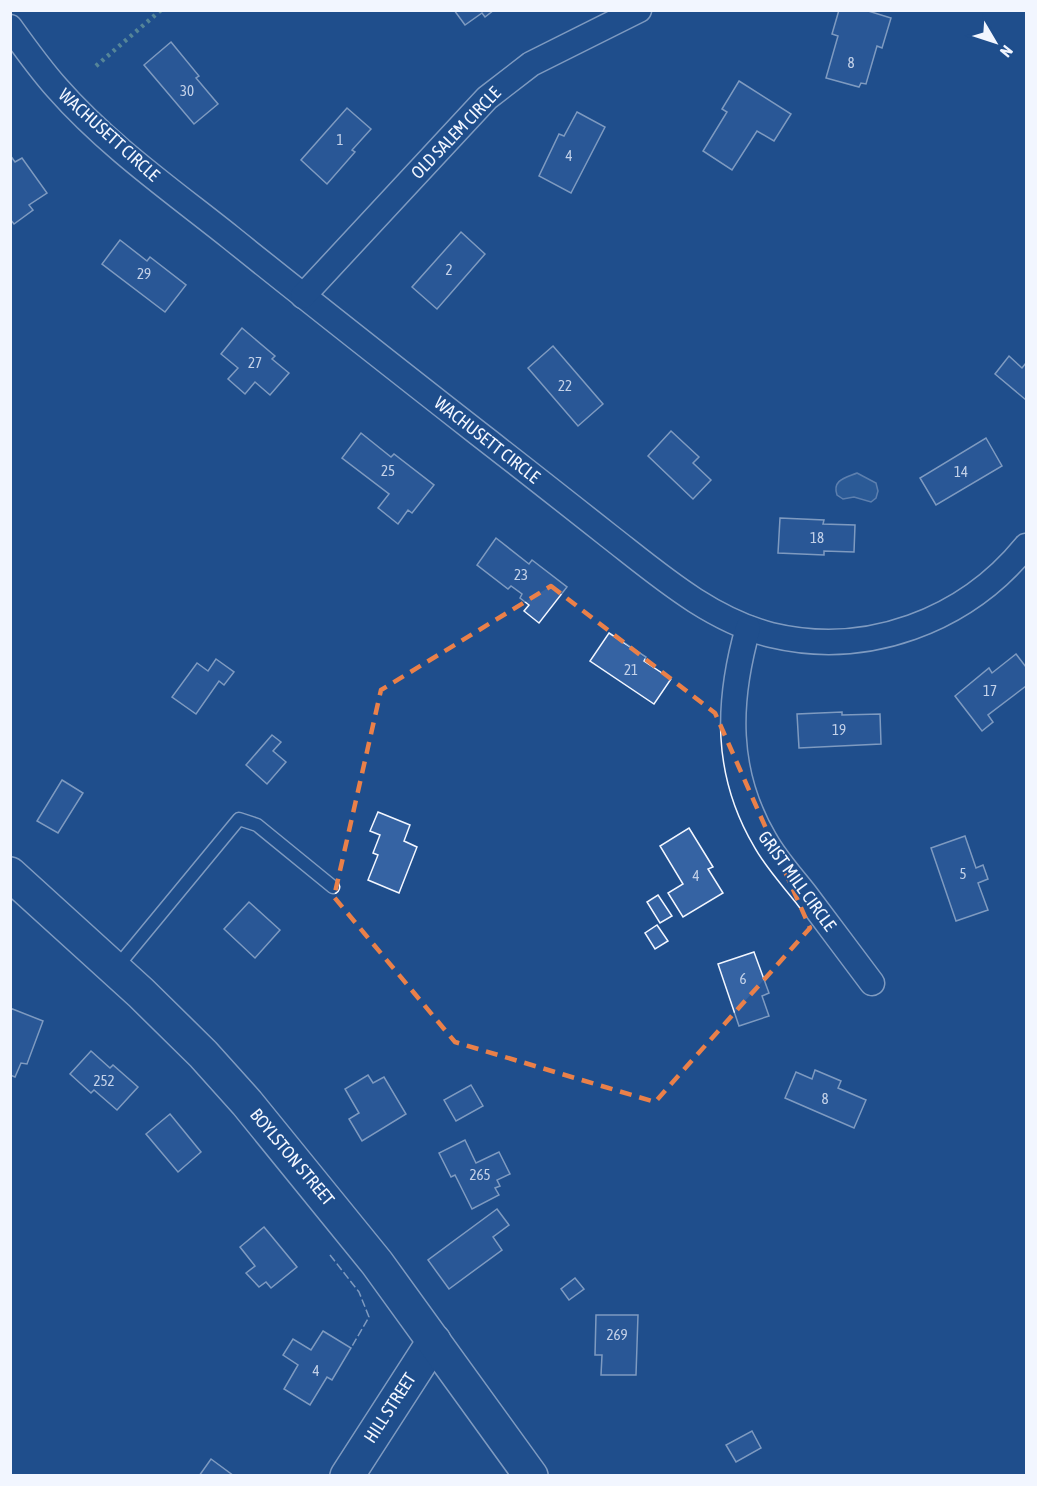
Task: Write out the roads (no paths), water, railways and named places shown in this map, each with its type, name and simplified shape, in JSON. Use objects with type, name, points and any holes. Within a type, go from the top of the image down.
[{"type":"main road","name":"BOYLSTON STREET","points":[[10,874],[115,969],[191,1042],[247,1103],[351,1230],[531,1476]]},
{"type":"main road","name":"HILL STREET","points":[[347,1476],[434,1341]]},
{"type":"street","name":"OLD SALEM CIRCLE","points":[[303,296],[487,98],[531,64],[639,10]]},
{"type":"street","name":"WACHUSETT CIRCLE","points":[[10,27],[58,89],[96,127],[150,173],[660,576],[725,618],[748,628],[798,640],[824,642],[874,638],[900,632],[938,617],[969,600],[990,584],[1026,546]]},
{"type":"street","name":"GRIST MILL CIRCLE","points":[[748,628],[738,666],[732,712],[735,757],[746,801],[766,842],[872,983]]},
{"type":"lane","points":[[115,969],[239,819],[257,825],[333,887]]},
{"type":"water","points":[[857,473],[876,483],[878,491],[876,498],[871,502],[854,497],[843,499],[837,495],[838,483]]}]
